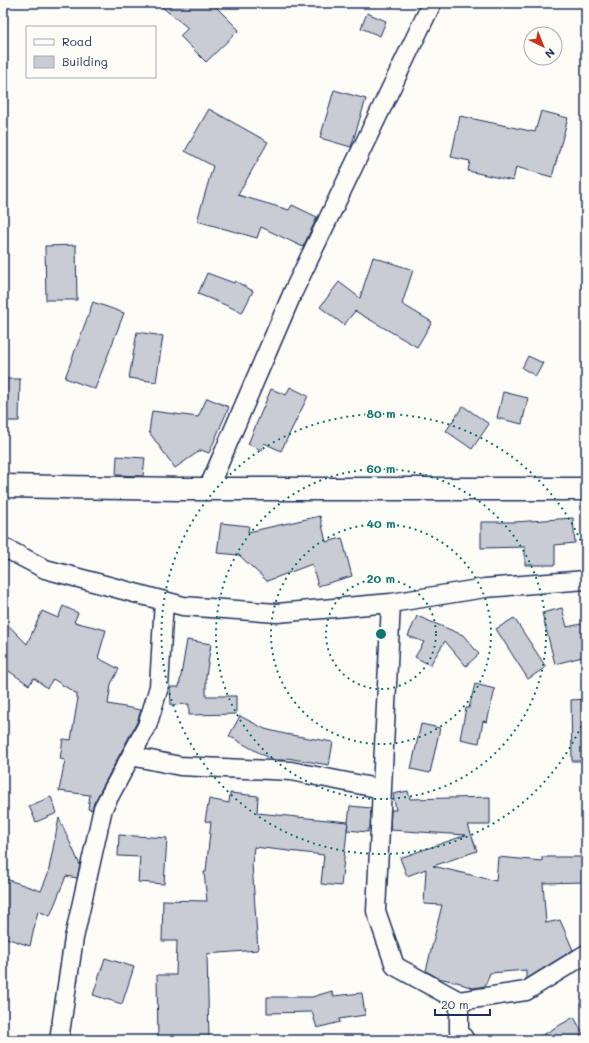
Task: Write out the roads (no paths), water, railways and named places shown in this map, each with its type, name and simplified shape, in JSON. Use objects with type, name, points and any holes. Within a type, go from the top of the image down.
[{"type":"street","points":[[208,489],[293,292],[432,3]]},
{"type":"street","points":[[3,486],[208,489],[586,489]]},
{"type":"street","points":[[3,546],[45,569],[183,606],[277,613],[391,603],[485,588],[586,580]]},
{"type":"street","points":[[59,1040],[74,938],[103,808],[147,726],[159,687],[164,601]]},
{"type":"street","points":[[391,603],[376,911],[395,966],[459,1001],[526,991],[586,954]]},
{"type":"street","points":[[131,756],[180,766],[291,771],[382,789]]},
{"type":"street","points":[[459,1001],[459,1031],[465,1040]]}]
